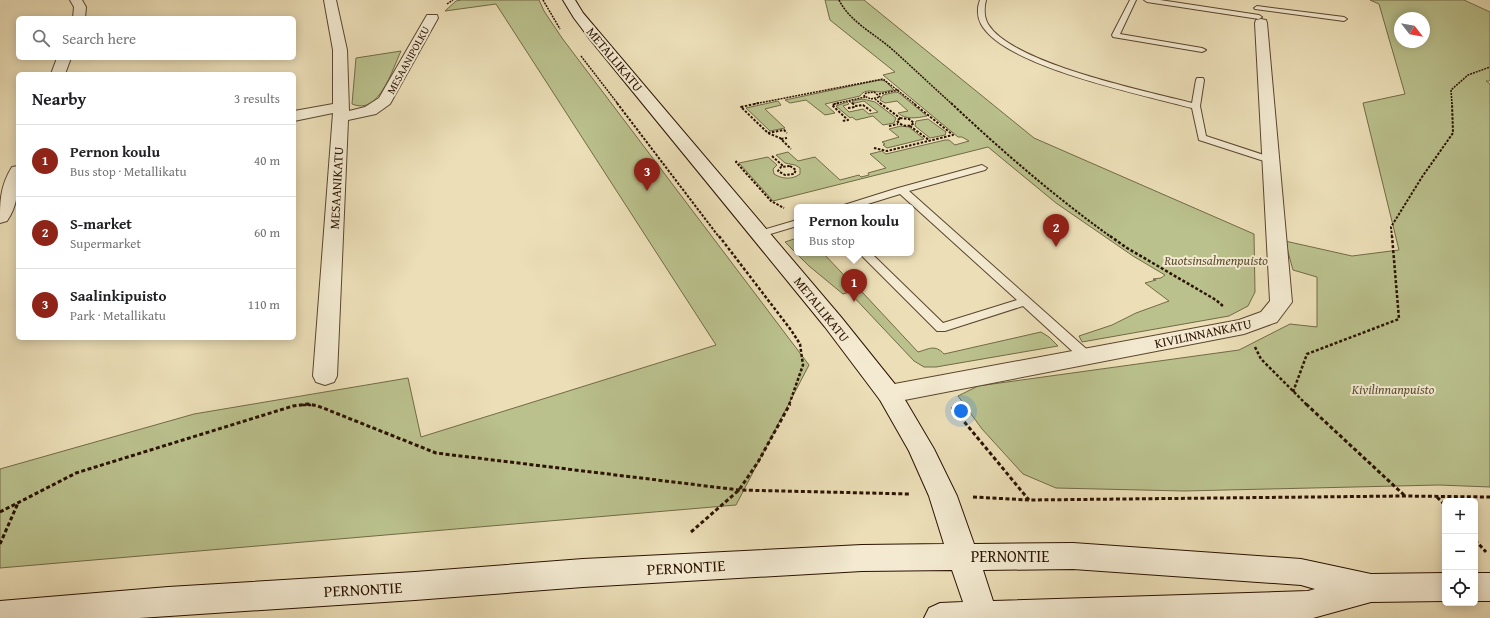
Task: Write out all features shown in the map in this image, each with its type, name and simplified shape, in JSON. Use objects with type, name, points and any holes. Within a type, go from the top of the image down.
[{"type":"street","points":[[76,0],[80,7],[79,16]]},
{"type":"street","name":"MESAANIKATU","points":[[325,376],[340,112],[340,50],[330,0]]},
{"type":"street","name":"METALLIKATU","points":[[569,0],[578,15],[594,35],[833,322],[889,394],[921,449],[943,496],[983,616]]},
{"type":"street","name":"KIVILINNANKATU","points":[[889,394],[1244,327],[1269,317],[1281,302],[1259,12]]},
{"type":"street","name":"MESAANIPOLKU","points":[[296,116],[370,111],[385,101],[432,18]]},
{"type":"street","points":[[59,72],[63,60]]},
{"type":"street","points":[[0,216],[16,176]]},
{"type":"street","name":"PERNONTIE","points":[[0,616],[168,601],[415,586],[583,572],[862,558],[1073,556],[1301,572],[1371,588],[1442,587]]},
{"type":"street","points":[[1478,587],[1490,586]]},
{"type":"street","name":"PERNONTIE","points":[[940,618],[1308,605],[1371,588]]},
{"type":"lane","points":[[983,0],[980,6],[983,18],[986,26],[992,33],[1015,48],[1038,60],[1074,75],[1196,106]]},
{"type":"lane","points":[[1133,0],[1116,35],[1202,50]]},
{"type":"lane","points":[[1147,0],[1344,19]]},
{"type":"lane","points":[[1200,80],[1196,106],[1202,138],[1270,160]]},
{"type":"lane","points":[[858,204],[982,168]]},
{"type":"lane","points":[[902,190],[1087,357]]},
{"type":"lane","points":[[760,234],[794,224]]},
{"type":"lane","points":[[868,256],[941,328],[1026,301]]},
{"type":"path","points":[[543,0],[563,33]]},
{"type":"path","points":[[839,0],[842,6],[854,19],[892,49],[999,148],[1085,218],[1127,248],[1216,300],[1236,317],[1244,327],[1261,359],[1292,392],[1404,496]]},
{"type":"path","points":[[578,52],[723,240],[800,344],[803,365],[791,401],[758,462],[739,490],[691,532]]},
{"type":"path","points":[[1292,392],[1307,354],[1399,319],[1392,227],[1422,177],[1454,133],[1451,90],[1468,75],[1490,66]]},
{"type":"path","points":[[791,149],[782,140],[768,133],[741,108],[880,78],[886,80],[899,90],[953,135],[887,151],[874,148]]},
{"type":"path","points":[[865,97],[865,94],[868,92],[879,94],[899,90]]},
{"type":"path","points":[[875,99],[880,97],[879,94]]},
{"type":"path","points":[[842,121],[848,120],[831,106],[865,97],[875,99],[900,118],[908,118],[913,120],[914,123],[910,126]]},
{"type":"path","points":[[780,99],[784,103]]},
{"type":"path","points":[[848,101],[856,106]]},
{"type":"path","points":[[848,108],[863,105],[871,111]]},
{"type":"path","points":[[899,124],[897,122],[900,118]]},
{"type":"path","points":[[889,126],[899,124],[910,126],[930,141]]},
{"type":"path","points":[[768,133],[784,130],[787,133]]},
{"type":"path","points":[[782,140],[788,139]]},
{"type":"path","points":[[772,156],[783,166],[793,167],[797,171],[792,175],[783,175],[778,171],[779,168],[783,166]]},
{"type":"path","points":[[737,161],[736,162],[771,201],[782,205],[787,210]]},
{"type":"path","points":[[0,512],[76,473],[293,406],[308,404],[318,406],[436,453],[739,490],[800,493],[849,492],[1029,500],[1404,496],[1490,497]]},
{"type":"path","points":[[952,407],[1029,500]]},
{"type":"path","points":[[1437,496],[1442,502]]},
{"type":"path","points":[[0,544],[18,502]]},
{"type":"path","points":[[1478,543],[1486,552]]},
{"type":"green space","points":[[539,0],[544,11],[562,38],[809,365],[736,505],[0,568],[0,469],[194,414],[408,378],[421,437],[716,345],[496,4],[445,11],[456,1]]},
{"type":"green space","name":"Ruotsinsalmenpuisto","points":[[825,0],[864,0],[1034,138],[1254,234],[1255,292],[1248,306],[1229,316],[1082,342],[1079,336],[1112,325],[1136,313],[1169,301],[1145,283],[1156,280],[1153,279],[1161,278],[1165,275],[1133,256],[1056,203],[988,147],[773,201],[739,163],[768,157],[777,165],[773,169],[774,174],[784,178],[790,178],[800,174],[800,168],[795,165],[785,163],[776,155],[788,152],[798,161],[815,157],[840,180],[859,175],[861,177],[869,175],[868,173],[886,168],[870,154],[882,151],[886,154],[945,140],[949,140],[955,145],[969,141],[962,137],[958,137],[883,75],[895,72],[830,20]]},
{"type":"green space","name":"Kivilinnanpuisto","points":[[1370,0],[1464,0],[1490,12],[1490,81],[1486,81],[1490,84],[1490,487],[1439,485],[1184,491],[1056,488],[1023,474],[982,429],[958,396],[978,386],[1239,350],[1290,324],[1317,327],[1317,277],[1293,270],[1285,241],[1352,256],[1399,250],[1363,103],[1405,94],[1379,4]]},
{"type":"green space","points":[[401,51],[389,79],[377,98],[370,103],[361,106],[352,104],[356,58]]},
{"type":"green space","points":[[880,80],[885,81],[894,90],[881,92],[867,91],[860,96],[825,104],[835,113],[825,115],[806,100],[790,103],[785,100]]},
{"type":"green space","points":[[896,92],[927,116],[916,118],[904,117],[898,113],[908,111],[897,101],[885,103],[880,100],[883,95]]},
{"type":"green space","points":[[863,99],[875,102],[896,118],[894,123],[883,125],[873,116],[856,120],[852,117],[850,118],[836,106],[847,102],[849,104],[843,106],[849,112],[863,109],[869,114],[878,112],[864,101],[855,103],[852,101]]},
{"type":"green space","points":[[778,101],[781,105],[765,109],[785,128],[770,131],[746,108]]},
{"type":"green space","points":[[928,119],[946,132],[945,135],[930,138],[915,126],[916,121]]},
{"type":"green space","points":[[901,126],[909,127],[924,139],[887,148],[883,145],[885,144],[882,142],[899,137],[889,129]]},
{"type":"green space","points":[[794,239],[794,251],[785,242]]},
{"type":"green space","points":[[799,256],[826,256],[918,352],[935,348],[944,354],[1041,332],[1049,337],[1058,346],[936,367],[924,367],[914,361],[849,292],[843,294]]},
{"type":"place","name":"Saalinkipuisto","points":[[647,191]]},
{"type":"place","name":"S-market","points":[[1056,247]]},
{"type":"place","name":"Pernon koulu","points":[[854,302]]}]
